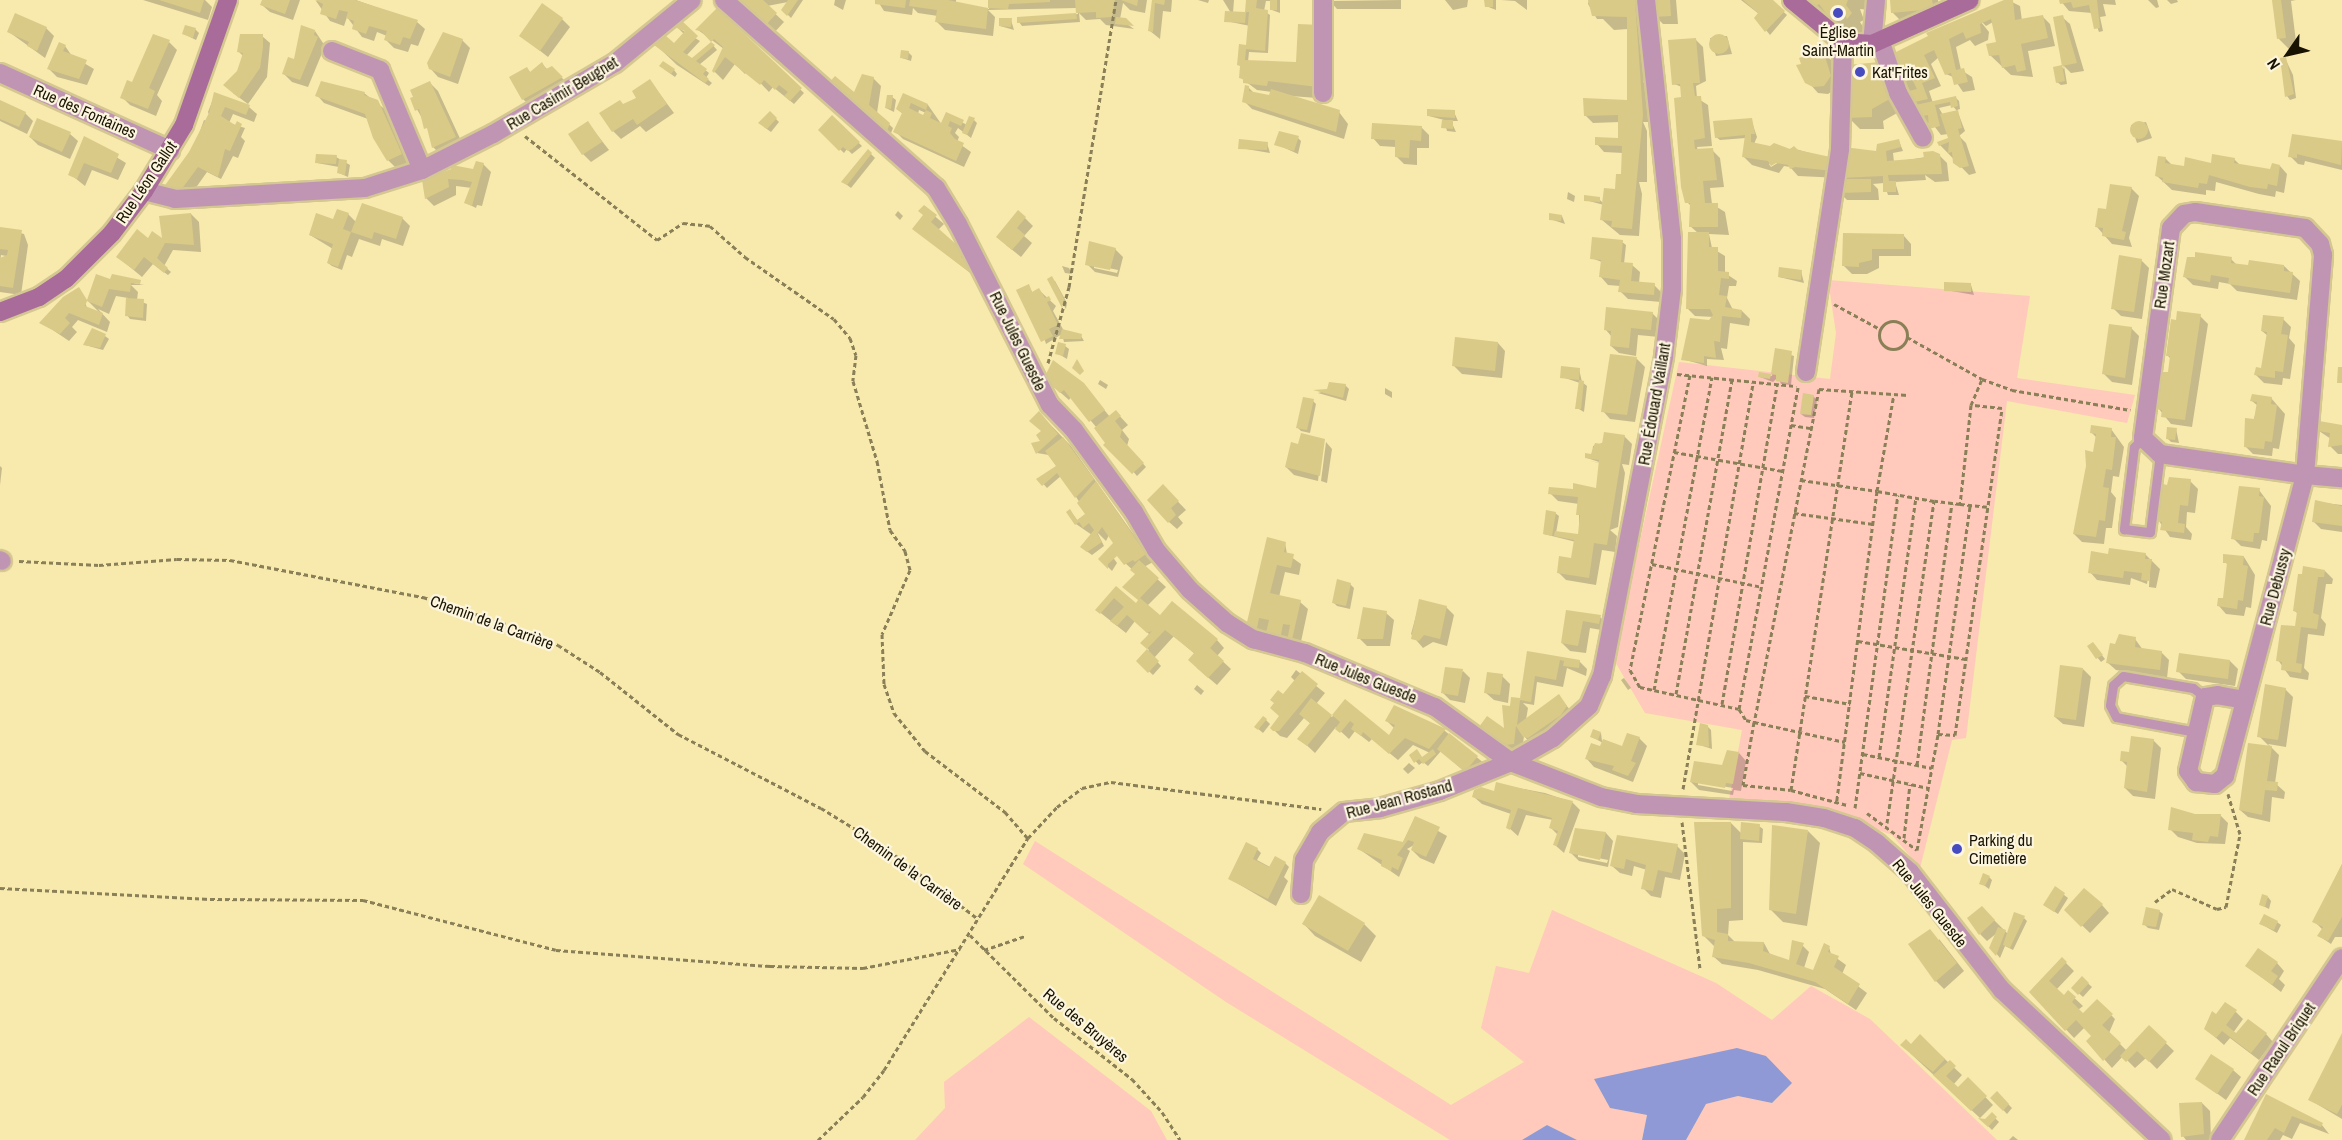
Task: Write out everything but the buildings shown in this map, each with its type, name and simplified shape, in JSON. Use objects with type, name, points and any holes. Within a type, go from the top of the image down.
[{"type":"street","name":"Rue Léon Gallot","points":[[0,312],[39,297],[66,279],[112,232],[144,190],[183,125],[228,0]]},
{"type":"street","name":"Rue Casimir Beugnet","points":[[144,190],[175,199],[364,188],[422,170],[511,124],[615,63],[692,0]]},
{"type":"street","name":"Rue Jules Guesde","points":[[724,0],[936,189],[997,298],[1036,381],[1050,405],[1074,430],[1134,512],[1156,550],[1190,590],[1227,623],[1253,639],[1305,653],[1436,707],[1511,762],[1601,797],[1636,804],[1824,818],[1855,828],[1877,843],[1910,873],[2002,990],[2162,1140]]},
{"type":"street","points":[[1323,0],[1323,93]]},
{"type":"street","name":"Rue Édouard Vaillant","points":[[1511,762],[1553,738],[1589,706],[1602,676],[1661,371],[1672,289],[1671,239],[1646,0]]},
{"type":"street","points":[[1792,0],[1843,42],[1876,43],[1970,0]]},
{"type":"street","points":[[1876,0],[1876,43],[1898,93],[1923,138]]},
{"type":"street","points":[[1803,382],[1840,149],[1843,42]]},
{"type":"street","points":[[332,51],[380,70],[422,170]]},
{"type":"street","name":"Rue des Fontaines","points":[[0,74],[170,150]]},
{"type":"street","name":"Rue Mozart","points":[[2143,438],[2143,413],[2171,228],[2177,219],[2195,212],[2305,228],[2320,244],[2323,255],[2305,475]]},
{"type":"street","points":[[2143,438],[2160,454],[2305,475],[2342,478]]},
{"type":"street","name":"Rue Debussy","points":[[2221,782],[2305,475]]},
{"type":"street","points":[[2221,782],[2196,782],[2188,771],[2205,698],[2218,695],[2245,700]]},
{"type":"street","name":"Rue Jean Rostand","points":[[1301,894],[1304,860],[1320,832],[1344,812],[1380,808],[1440,791],[1511,762]]},
{"type":"street","name":"Rue Raoul Briquet","points":[[2220,1140],[2342,958]]},
{"type":"lane","points":[[2143,438],[2134,447],[2124,529],[2150,532],[2160,454]]},
{"type":"lane","points":[[2196,732],[2116,717],[2110,705],[2113,685],[2123,676],[2193,688],[2205,698]]},
{"type":"path","points":[[1036,381],[1051,359],[1069,287],[1116,0]]},
{"type":"path","points":[[511,124],[657,240],[683,223],[710,226],[745,257],[834,319],[850,338],[856,355],[853,381],[877,461],[890,530],[905,551],[910,570],[882,634],[884,684],[894,713],[925,751],[1005,812],[1028,838]]},
{"type":"path","points":[[1818,295],[1880,329]]},
{"type":"path","points":[[1880,329],[1890,321],[1898,322],[1906,337],[1982,379],[2012,390],[2143,413]]},
{"type":"path","points":[[1880,329],[1881,342],[1888,348],[1898,348],[1906,337]]},
{"type":"path","points":[[1661,371],[1777,384],[1803,382],[1819,388],[1908,395]]},
{"type":"path","points":[[1690,375],[1630,670],[1640,687],[1740,709]]},
{"type":"path","points":[[1654,690],[1712,377]]},
{"type":"path","points":[[1959,504],[1971,405],[1982,379]]},
{"type":"path","points":[[1676,694],[1731,380]]},
{"type":"path","points":[[1700,969],[1680,806],[1754,382]]},
{"type":"path","points":[[1803,382],[1791,425],[1740,709],[1746,720],[1845,742]]},
{"type":"path","points":[[1722,704],[1777,384]]},
{"type":"path","points":[[1819,388],[1743,785],[1791,790],[1837,801],[1887,824],[1917,850],[1938,734],[1970,506]]},
{"type":"path","points":[[1791,790],[1852,391]]},
{"type":"path","points":[[1837,801],[1877,491],[1894,394]]},
{"type":"path","points":[[1938,734],[1955,735],[2002,408],[1971,405]]},
{"type":"path","points":[[1791,425],[1811,428]]},
{"type":"path","points":[[1674,452],[1783,471]]},
{"type":"path","points":[[1801,480],[1987,507]]},
{"type":"path","points":[[1855,808],[1898,494]]},
{"type":"path","points":[[1880,757],[1916,498]]},
{"type":"path","points":[[1877,843],[1887,824],[1934,501]]},
{"type":"path","points":[[1917,765],[1952,503]]},
{"type":"path","points":[[1794,513],[1873,524]]},
{"type":"path","name":"Chemin de la Carrière","points":[[1,560],[99,565],[177,559],[230,560],[423,597],[515,627],[558,645],[600,672],[678,734],[848,824],[978,919]]},
{"type":"path","points":[[1652,564],[1761,587]]},
{"type":"path","points":[[1858,641],[1966,659]]},
{"type":"path","points":[[1805,696],[1850,704]]},
{"type":"path","points":[[1863,753],[1932,768]]},
{"type":"path","points":[[1860,773],[1928,788]]},
{"type":"path","points":[[818,1140],[863,1097],[884,1070],[970,935],[1028,838],[1057,807],[1082,788],[1111,782],[1344,812]]},
{"type":"path","points":[[2156,902],[2172,889],[2217,909],[2226,907],[2240,834],[2234,806],[2221,782]]},
{"type":"path","points":[[1904,838],[1910,784]]},
{"type":"path","points":[[0,888],[198,899],[363,900],[556,950],[770,966],[863,968],[960,949]]},
{"type":"path","name":"Rue des Bruyères","points":[[970,935],[1054,1018],[1132,1079],[1162,1112],[1180,1140]]},
{"type":"path","points":[[984,950],[1025,936]]},
{"type":"shaded area","points":[[1828,280],[2030,296],[2017,378],[2135,395],[2127,423],[2007,401],[1966,738],[1952,740],[1920,868],[1892,835],[1829,812],[1729,800],[1742,730],[1645,713],[1614,660],[1679,362],[1830,379],[1836,333]]},
{"type":"shaded area","points":[[1035,841],[1451,1105],[1524,1062],[1481,1028],[1496,966],[1529,973],[1552,910],[1716,983],[1772,1020],[1811,986],[1870,1019],[1997,1140],[1686,1140],[1706,1104],[1738,1096],[1772,1103],[1791,1084],[1766,1056],[1594,1079],[1610,1108],[1647,1115],[1642,1140],[1577,1140],[1547,1125],[1522,1140],[1450,1140],[1226,1002],[1023,864]]},
{"type":"shaded area","points":[[1029,1017],[1151,1111],[1167,1140],[915,1140],[945,1108],[944,1082]]},
{"type":"water","points":[[1737,1048],[1766,1056],[1792,1083],[1772,1103],[1738,1096],[1706,1104],[1686,1140],[1642,1140],[1647,1115],[1610,1108],[1594,1079]]},
{"type":"water","points":[[1547,1125],[1577,1140],[1522,1140]]},
{"type":"place","name":"Église Saint-Martin","points":[[1838,13]]},
{"type":"place","name":"Kat'Frites","points":[[1860,72]]},
{"type":"place","name":"Parking du Cimetière","points":[[1957,849]]}]
